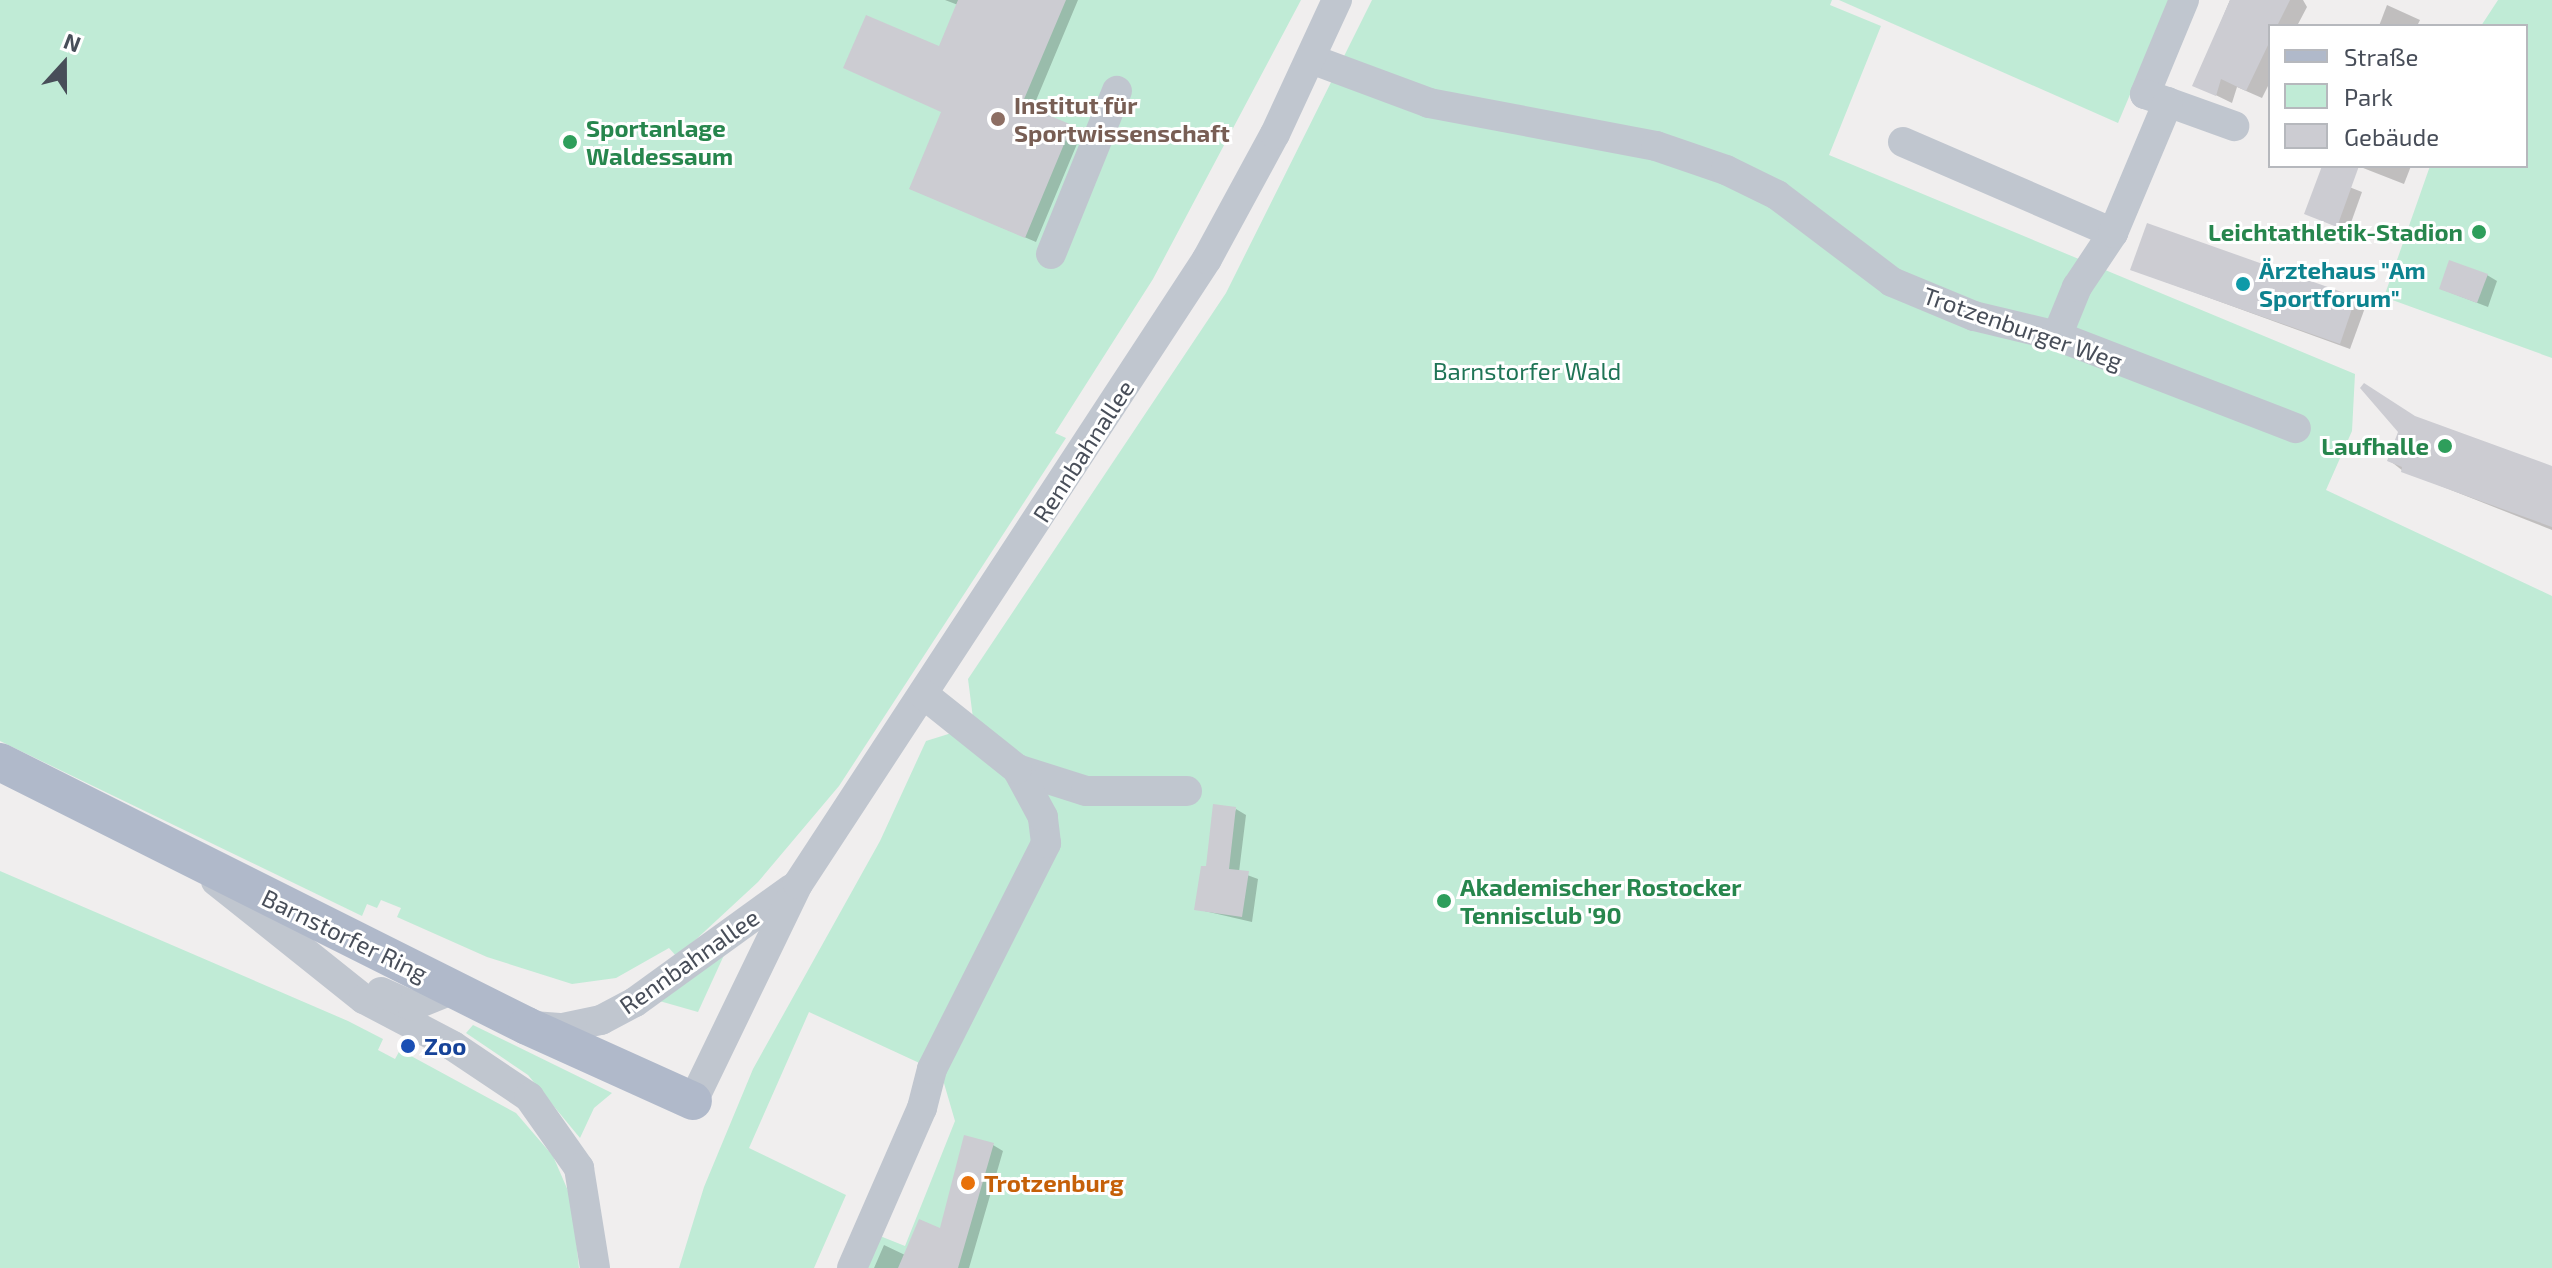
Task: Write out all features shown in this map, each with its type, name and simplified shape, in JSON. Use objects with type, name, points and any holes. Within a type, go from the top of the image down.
[{"type":"main road","name":"Barnstorfer Ring","points":[[0,762],[527,1026],[693,1101]]},
{"type":"street","name":"Rennbahnallee","points":[[693,1101],[798,884],[1207,259],[1311,59],[1337,0]]},
{"type":"street","points":[[2184,0],[2145,94],[2234,126]]},
{"type":"street","name":"Trotzenburger Weg","points":[[1311,59],[1429,103],[1656,146],[1726,170],[1777,195],[1892,282],[1974,316],[2057,336],[2296,428]]},
{"type":"street","points":[[1051,254],[1117,91]]},
{"type":"street","points":[[2057,336],[2077,287],[2113,233],[2168,102]]},
{"type":"street","points":[[1903,142],[2113,233]]},
{"type":"street","points":[[923,694],[1017,769],[1086,791],[1187,791]]},
{"type":"street","points":[[852,1268],[922,1108],[932,1069],[1046,843],[1043,817],[1017,769]]},
{"type":"street","points":[[185,855],[364,999],[453,1046],[529,1097],[579,1168],[595,1268]]},
{"type":"street","name":"Rennbahnallee","points":[[527,1026],[563,1028],[601,1020],[635,1002],[798,884]]},
{"type":"street","points":[[307,956],[412,1006],[454,989]]},
{"type":"green space","points":[[0,0],[1301,0],[1153,279],[1055,433],[1066,438],[839,786],[758,882],[677,957],[669,948],[616,978],[572,984],[487,957],[397,917],[401,908],[381,900],[377,908],[367,904],[362,916],[0,741]]},
{"type":"green space","name":"Barnstorfer Wald","points":[[1372,0],[1832,0],[1830,5],[1881,26],[1829,155],[2355,374],[2352,431],[2326,490],[2552,596],[2552,1268],[867,1268],[880,1236],[905,1246],[955,1121],[941,1073],[809,1012],[749,1148],[846,1195],[814,1268],[679,1268],[704,1187],[753,1069],[880,841],[926,741],[974,726],[968,679],[1226,293]]},
{"type":"green space","points":[[1839,0],[2170,0],[2118,123]]},
{"type":"green space","name":"Leichtathletik-Stadion","points":[[2498,0],[2552,0],[2552,358],[2384,297],[2429,168],[2528,168],[2528,24],[2482,24]]},
{"type":"green space","points":[[0,871],[348,1021],[383,1039],[378,1050],[395,1059],[400,1050],[516,1113],[553,1156],[572,1200],[579,1268],[0,1268]]},
{"type":"green space","points":[[730,942],[698,1012],[656,1000]]},
{"type":"green space","points":[[473,1025],[612,1093],[594,1108],[580,1138],[528,1075],[466,1033]]},
{"type":"building","name":"Institut für Sportwissenschaft","points":[[958,0],[1066,0],[1022,104],[1072,125],[1025,238],[909,189],[941,112],[843,68],[866,15],[939,46]]},
{"type":"building","points":[[2230,0],[2290,0],[2278,24],[2268,24],[2268,45],[2246,91],[2221,79],[2216,96],[2192,86]]},
{"type":"building","points":[[2321,168],[2358,168],[2337,227],[2304,214]]},
{"type":"building","name":"Ärztehaus \"Am Sportforum\"","points":[[2147,223],[2356,297],[2340,344],[2130,270]]},
{"type":"building","points":[[2449,260],[2488,274],[2477,303],[2439,289]]},
{"type":"building","name":"Laufhalle","points":[[2364,383],[2415,416],[2552,466],[2552,527],[2401,472],[2402,467],[2387,461],[2398,432],[2360,388]]},
{"type":"building","points":[[1213,804],[1236,807],[1229,869],[1249,871],[1242,917],[1194,910],[1201,866],[1206,866]]},
{"type":"building","name":"Trotzenburg","points":[[964,1135],[994,1143],[958,1268],[898,1268],[919,1219],[940,1228]]},
{"type":"place","name":"Institut für Sportwissenschaft","points":[[998,119]]},
{"type":"place","name":"Sportanlage Waldessaum","points":[[570,142]]},
{"type":"place","name":"Leichtathletik-Stadion","points":[[2479,232]]},
{"type":"place","name":"Ärztehaus \"Am Sportforum\"","points":[[2243,284]]},
{"type":"place","name":"Laufhalle","points":[[2445,446]]},
{"type":"place","name":"Akademischer Rostocker Tennisclub '90","points":[[1444,901]]},
{"type":"place","name":"Zoo","points":[[408,1046]]},
{"type":"place","name":"Trotzenburg","points":[[968,1183]]}]
